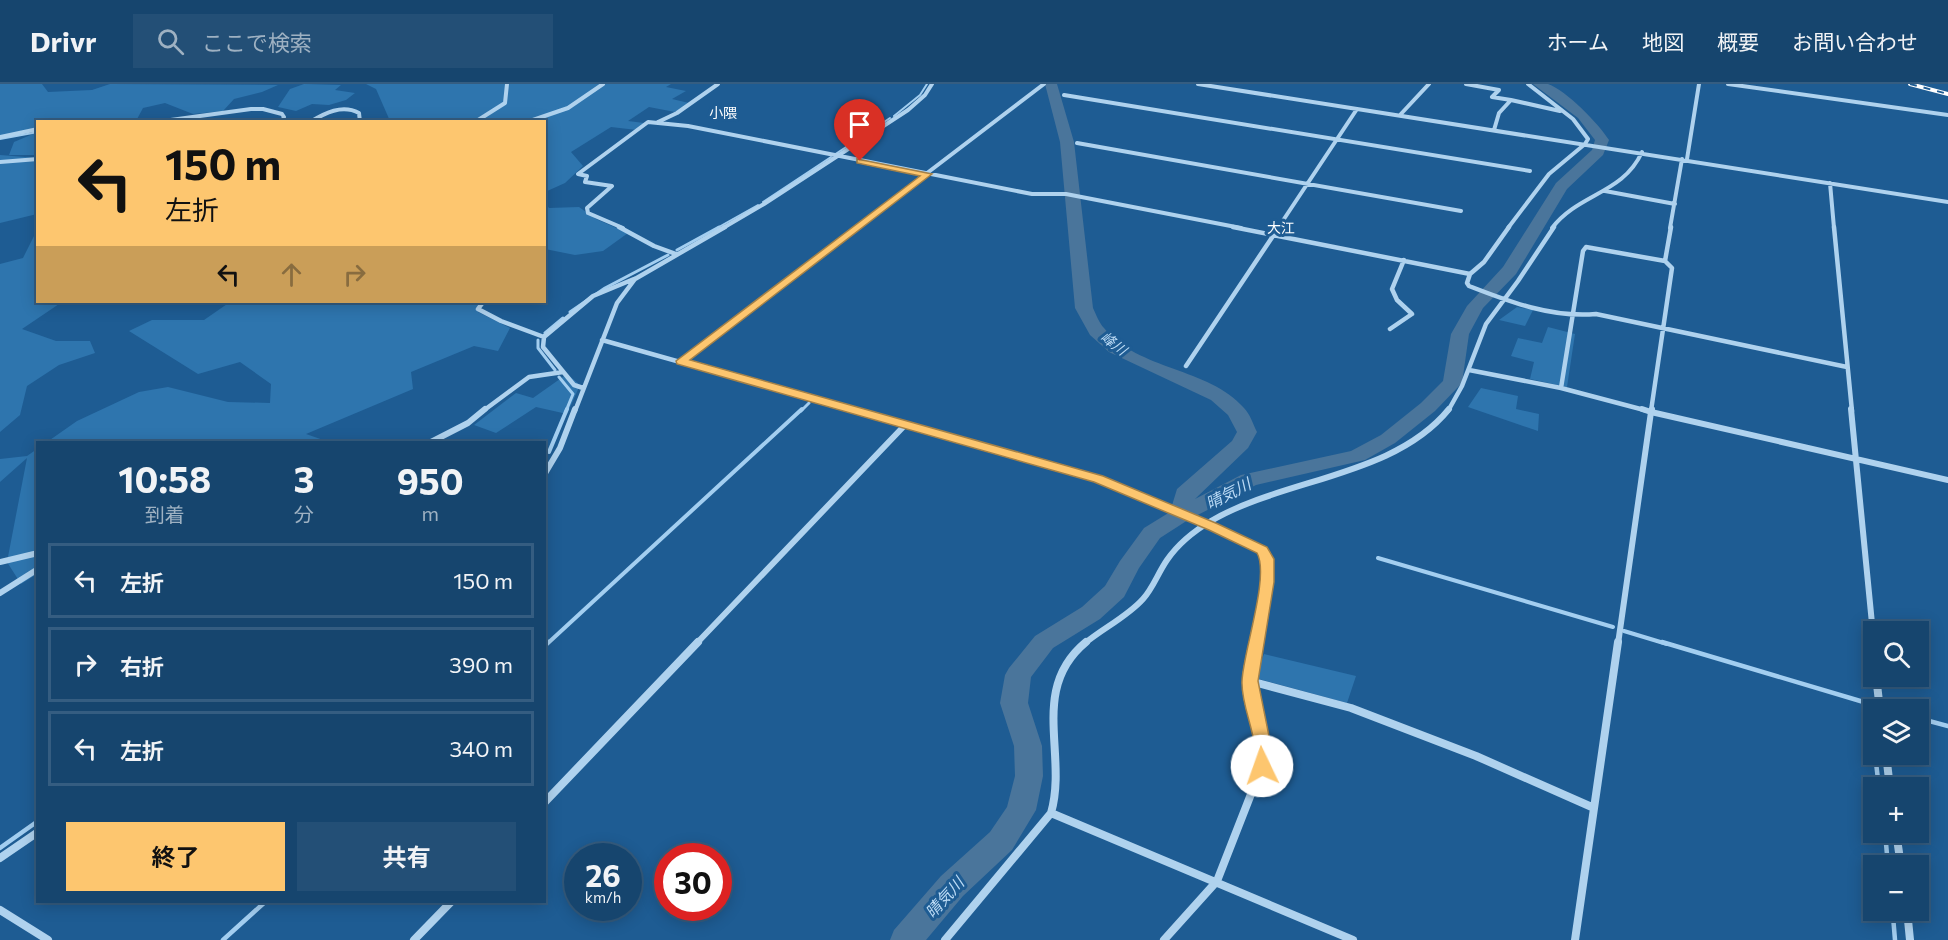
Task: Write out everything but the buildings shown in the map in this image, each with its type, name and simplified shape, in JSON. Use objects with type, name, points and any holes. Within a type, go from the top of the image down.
[{"type":"street","points":[[478,120],[505,103],[507,84]]},
{"type":"street","points":[[533,120],[568,108],[603,84]]},
{"type":"street","points":[[658,122],[677,113],[718,84]]},
{"type":"street","points":[[546,472],[560,448],[617,303],[635,279],[764,204],[837,157],[908,110],[925,95],[932,84]]},
{"type":"street","points":[[681,361],[1044,84]]},
{"type":"street","points":[[1198,84],[1642,152],[1948,202]]},
{"type":"street","points":[[1400,115],[1429,84]]},
{"type":"street","points":[[1466,84],[1499,90],[1492,97],[1551,107],[1566,113]]},
{"type":"street","points":[[1528,84],[1566,113],[1588,139],[1549,174],[1520,209],[1496,246],[1470,274],[1467,283],[1469,286],[1512,303],[1573,316],[1596,314],[1847,367]]},
{"type":"street","points":[[1665,261],[1699,84]]},
{"type":"street","points":[[1728,84],[1948,115]]},
{"type":"street","points":[[1064,95],[1530,171]]},
{"type":"street","points":[[1494,130],[1500,113],[1511,100]]},
{"type":"street","points":[[1186,366],[1357,108]]},
{"type":"street","points":[[172,120],[263,109],[282,114],[284,117],[282,120]]},
{"type":"street","points":[[313,120],[326,112],[346,109],[359,113],[360,120]]},
{"type":"street","points":[[676,254],[654,246],[634,233],[588,213],[587,208],[612,189],[612,186],[585,182],[587,176],[578,174],[648,122],[688,126],[1032,194],[1066,194],[1470,274]]},
{"type":"street","points":[[0,137],[36,129]]},
{"type":"street","points":[[1077,143],[1461,211]]},
{"type":"street","points":[[945,940],[1051,813],[1055,799],[1056,772],[1053,705],[1055,686],[1062,669],[1072,655],[1145,596],[1167,559],[1184,540],[1218,517],[1255,500],[1336,476],[1395,451],[1418,437],[1446,413],[1464,386],[1478,340],[1501,298],[1565,213],[1624,179],[1634,170],[1642,152]]},
{"type":"street","points":[[0,162],[36,159]]},
{"type":"street","points":[[1830,183],[1872,621]]},
{"type":"street","points":[[1605,191],[1675,204]]},
{"type":"street","points":[[1561,388],[1583,251],[1586,247],[1665,261],[1672,268],[1653,412],[1618,633],[1575,940]]},
{"type":"street","points":[[1390,329],[1412,314],[1397,300],[1392,289],[1404,260]]},
{"type":"street","points":[[583,388],[574,385],[543,347],[544,337],[592,296],[626,280],[635,279]]},
{"type":"street","points":[[482,303],[478,309],[501,321],[544,337]]},
{"type":"street","points":[[602,340],[1098,479],[1147,498],[1262,550],[1267,559],[1267,582],[1250,681],[1264,751],[1262,766],[1217,881],[1164,940]]},
{"type":"street","points":[[1469,370],[1561,388],[1653,412],[1948,480]]},
{"type":"street","points":[[432,441],[468,423],[506,392],[529,377],[563,372]]},
{"type":"street","points":[[546,800],[905,425]]},
{"type":"street","points":[[0,562],[36,553]]},
{"type":"street","points":[[0,593],[36,570]]},
{"type":"street","points":[[1250,681],[1351,708],[1476,756],[1594,808]]},
{"type":"street","points":[[1051,813],[1353,940]]},
{"type":"street","points":[[0,858],[36,833]]},
{"type":"street","points":[[414,940],[449,903]]},
{"type":"street","points":[[0,910],[48,940]]},
{"type":"street","points":[[1908,921],[1910,940]]},
{"type":"shaded area","points":[[0,84],[42,84],[48,92],[92,90],[110,84],[278,85],[262,92],[234,99],[223,111],[193,114],[165,103],[143,108],[137,120],[36,120],[36,129],[0,138]]},
{"type":"shaded area","points":[[304,84],[341,85],[335,90],[355,93],[346,100],[329,105],[312,104],[296,111],[278,107],[290,89]]},
{"type":"shaded area","points":[[366,84],[671,84],[666,87],[686,91],[672,99],[689,103],[675,112],[649,107],[628,121],[644,123],[637,130],[611,127],[571,152],[583,166],[565,183],[546,192],[546,120],[390,120],[376,89]]},
{"type":"shaded area","points":[[36,134],[35,155],[9,155],[14,142]]},
{"type":"shaded area","points":[[0,155],[36,158],[36,214],[0,223]]},
{"type":"shaded area","points":[[546,204],[549,208],[579,207],[596,219],[628,233],[603,251],[575,255],[546,249]]},
{"type":"shaded area","points":[[36,232],[36,303],[61,303],[22,329],[56,341],[90,341],[95,353],[59,365],[27,386],[20,415],[0,432],[0,264],[23,258]]},
{"type":"shaded area","points":[[229,303],[486,303],[478,312],[510,328],[498,351],[474,346],[411,372],[413,389],[306,434],[326,441],[48,441],[77,421],[139,392],[168,387],[228,402],[270,403],[271,384],[240,362],[198,374],[129,331],[152,320],[204,320]]},
{"type":"shaded area","points":[[1517,307],[1533,310],[1525,326],[1499,320]]},
{"type":"shaded area","points":[[1548,327],[1575,334],[1567,387],[1530,379],[1534,362],[1511,356],[1518,338],[1542,343]]},
{"type":"shaded area","points":[[567,374],[580,385],[567,414],[536,407],[496,433],[474,425],[516,393],[533,398]]},
{"type":"shaded area","points":[[1481,388],[1518,396],[1516,409],[1539,414],[1538,431],[1468,407]]},
{"type":"shaded area","points":[[36,450],[36,575],[21,584],[7,562],[27,458],[0,482],[0,459],[27,456]]},
{"type":"shaded area","points":[[1264,654],[1356,676],[1347,703],[1255,678]]},
{"type":"waterway","points":[[894,116],[920,95],[927,84]]},
{"type":"waterway","name":"峰川","points":[[1051,84],[1067,142],[1084,308],[1096,331],[1116,348],[1141,362],[1218,396],[1236,411],[1247,432],[1241,444],[1185,494],[1180,515]]},
{"type":"waterway","name":"晴気川","points":[[1180,515],[1249,480],[1358,456],[1388,439],[1428,407],[1452,383],[1460,334],[1476,306],[1510,270],[1561,186],[1598,152],[1602,140],[1590,123],[1539,84]]},
{"type":"waterway","points":[[834,155],[890,118]]},
{"type":"waterway","points":[[0,139],[36,132]]},
{"type":"waterway","points":[[763,202],[831,157]]},
{"type":"waterway","points":[[717,228],[758,205]]},
{"type":"waterway","points":[[677,250],[719,227]]},
{"type":"waterway","points":[[570,312],[605,288],[668,255]]},
{"type":"waterway","points":[[545,333],[563,318]]},
{"type":"waterway","points":[[538,340],[538,348],[555,370]]},
{"type":"waterway","points":[[559,377],[573,394],[566,411]]},
{"type":"waterway","points":[[801,411],[809,403]]},
{"type":"waterway","points":[[549,452],[567,409]]},
{"type":"waterway","points":[[547,644],[802,409]]},
{"type":"waterway","name":"晴気川","points":[[906,940],[952,886],[1001,841],[1021,810],[1029,776],[1028,746],[1014,703],[1018,675],[1044,642],[1091,613],[1115,591],[1128,566],[1152,533],[1180,515]]},
{"type":"waterway","points":[[1378,558],[1613,627]]},
{"type":"waterway","points":[[1624,631],[1667,644]]},
{"type":"waterway","points":[[1662,642],[1863,702]]},
{"type":"waterway","points":[[1929,721],[1948,726]]},
{"type":"waterway","points":[[1876,765],[1878,777]]},
{"type":"waterway","points":[[0,848],[36,822]]},
{"type":"waterway","points":[[1886,843],[1887,855]]},
{"type":"waterway","points":[[223,940],[264,903]]},
{"type":"waterway","points":[[1893,921],[1895,940]]},
{"type":"railway","points":[[1910,84],[1948,94]]},
{"type":"district","name":"小隈","points":[[723,112]]},
{"type":"district","name":"大江","points":[[1281,227]]},
{"type":"route","points":[[860,161],[928,174],[681,361],[1098,479],[1121,487],[1206,526],[1214,527],[1262,550],[1267,559],[1267,582],[1250,681],[1264,751],[1262,766]]}]
